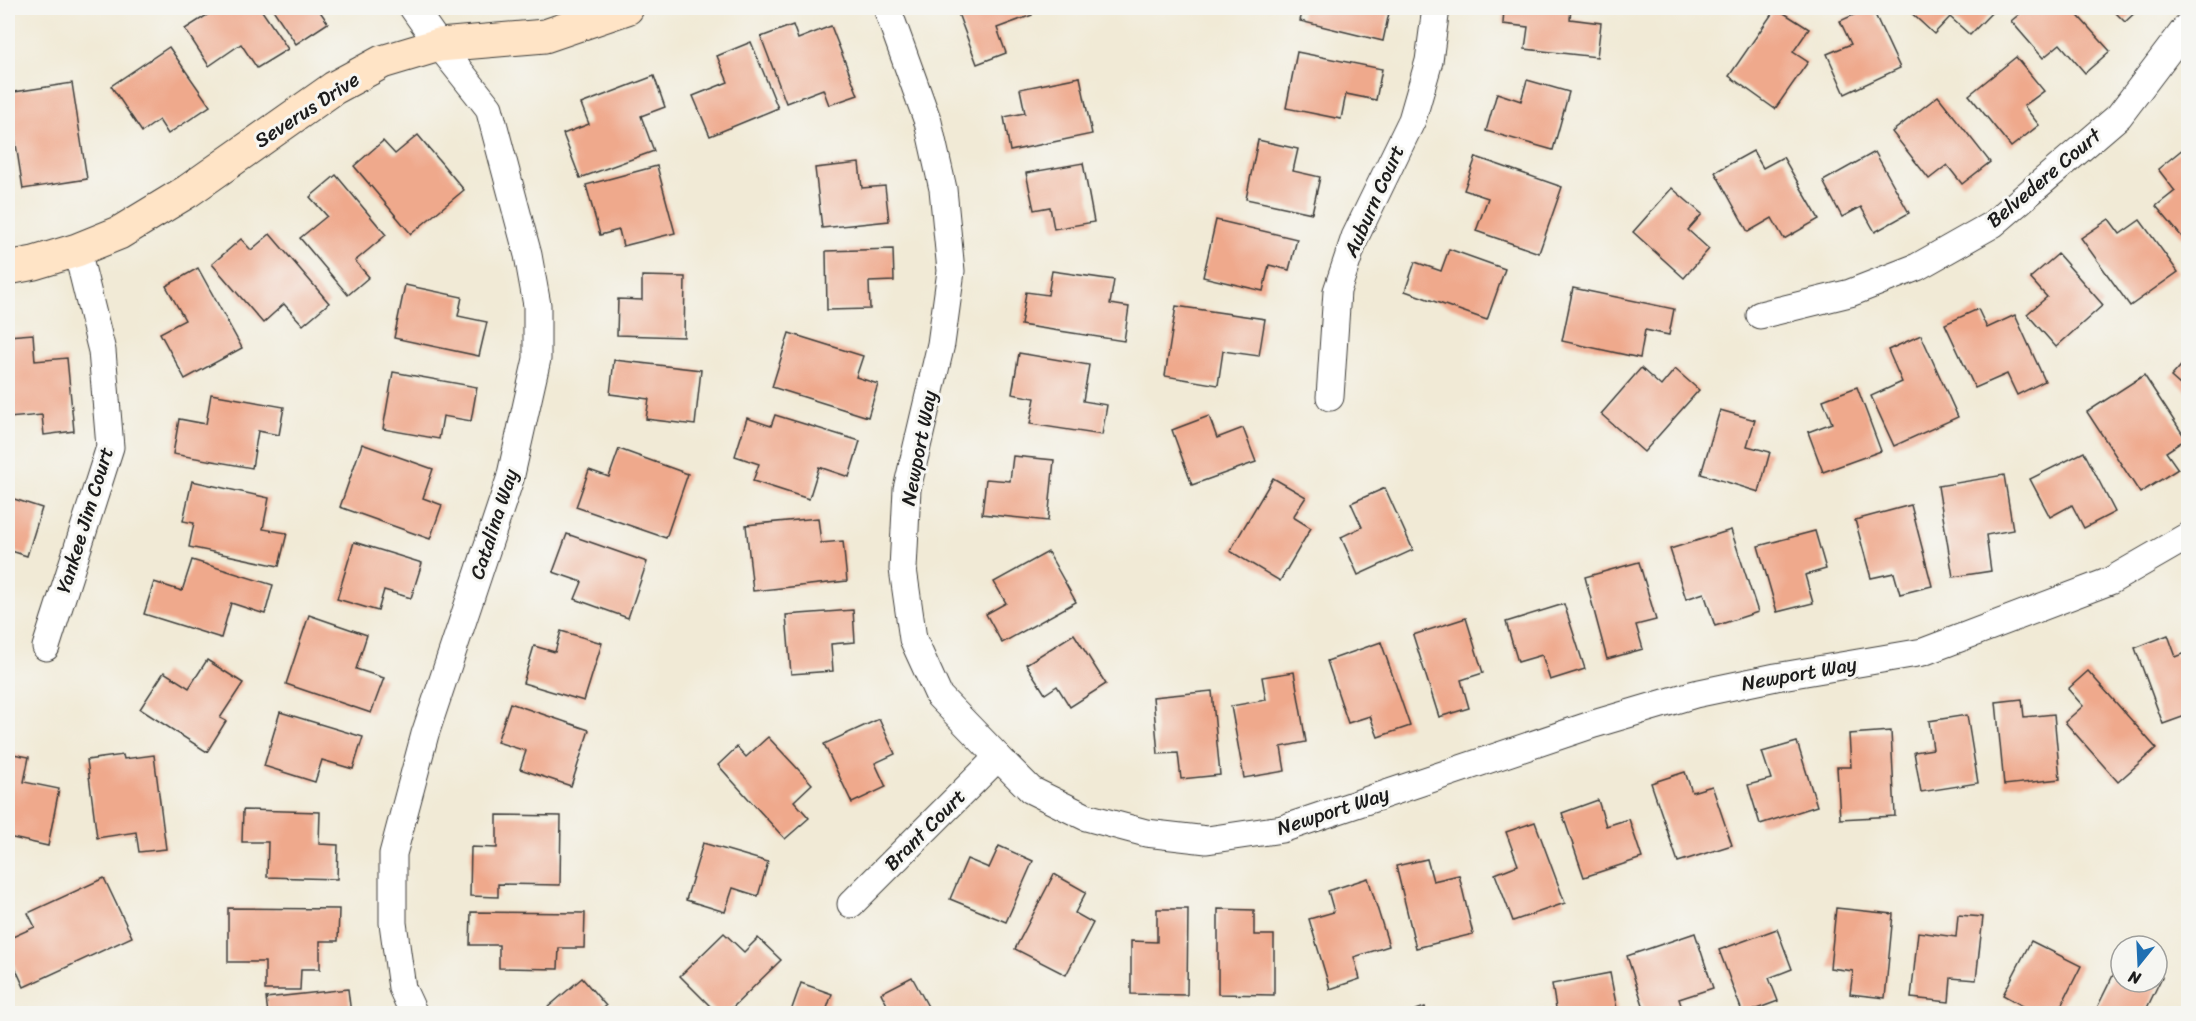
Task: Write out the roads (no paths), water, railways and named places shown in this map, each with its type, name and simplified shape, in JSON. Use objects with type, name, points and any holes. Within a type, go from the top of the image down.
[{"type":"street","name":"Catalina Way","points":[[413,8],[489,108],[528,255],[537,305],[537,359],[510,479],[425,734],[393,854],[393,923],[402,988],[414,1014]]},
{"type":"street","name":"Severus Drive","points":[[8,268],[77,250],[120,233],[153,214],[334,88],[382,62],[439,45],[545,36],[627,8]]},
{"type":"street","name":"Newport Way","points":[[887,8],[928,122],[943,189],[951,271],[941,344],[907,489],[903,569],[914,639],[939,696],[1031,790],[1086,817],[1146,833],[1207,840],[1282,829],[1594,724],[1695,694],[1776,677],[1923,652],[2110,581],[2188,536]]},
{"type":"street","name":"Auburn Court","points":[[1330,397],[1337,291],[1354,237],[1412,120],[1429,62],[1436,8]]},
{"type":"street","name":"Belvedere Court","points":[[1760,315],[1850,293],[1917,267],[1993,224],[2119,116],[2188,25]]},
{"type":"street","name":"Yankee Jim Court","points":[[46,647],[110,447],[102,351],[77,250]]},
{"type":"street","name":"Brant Court","points":[[851,904],[998,757]]}]
